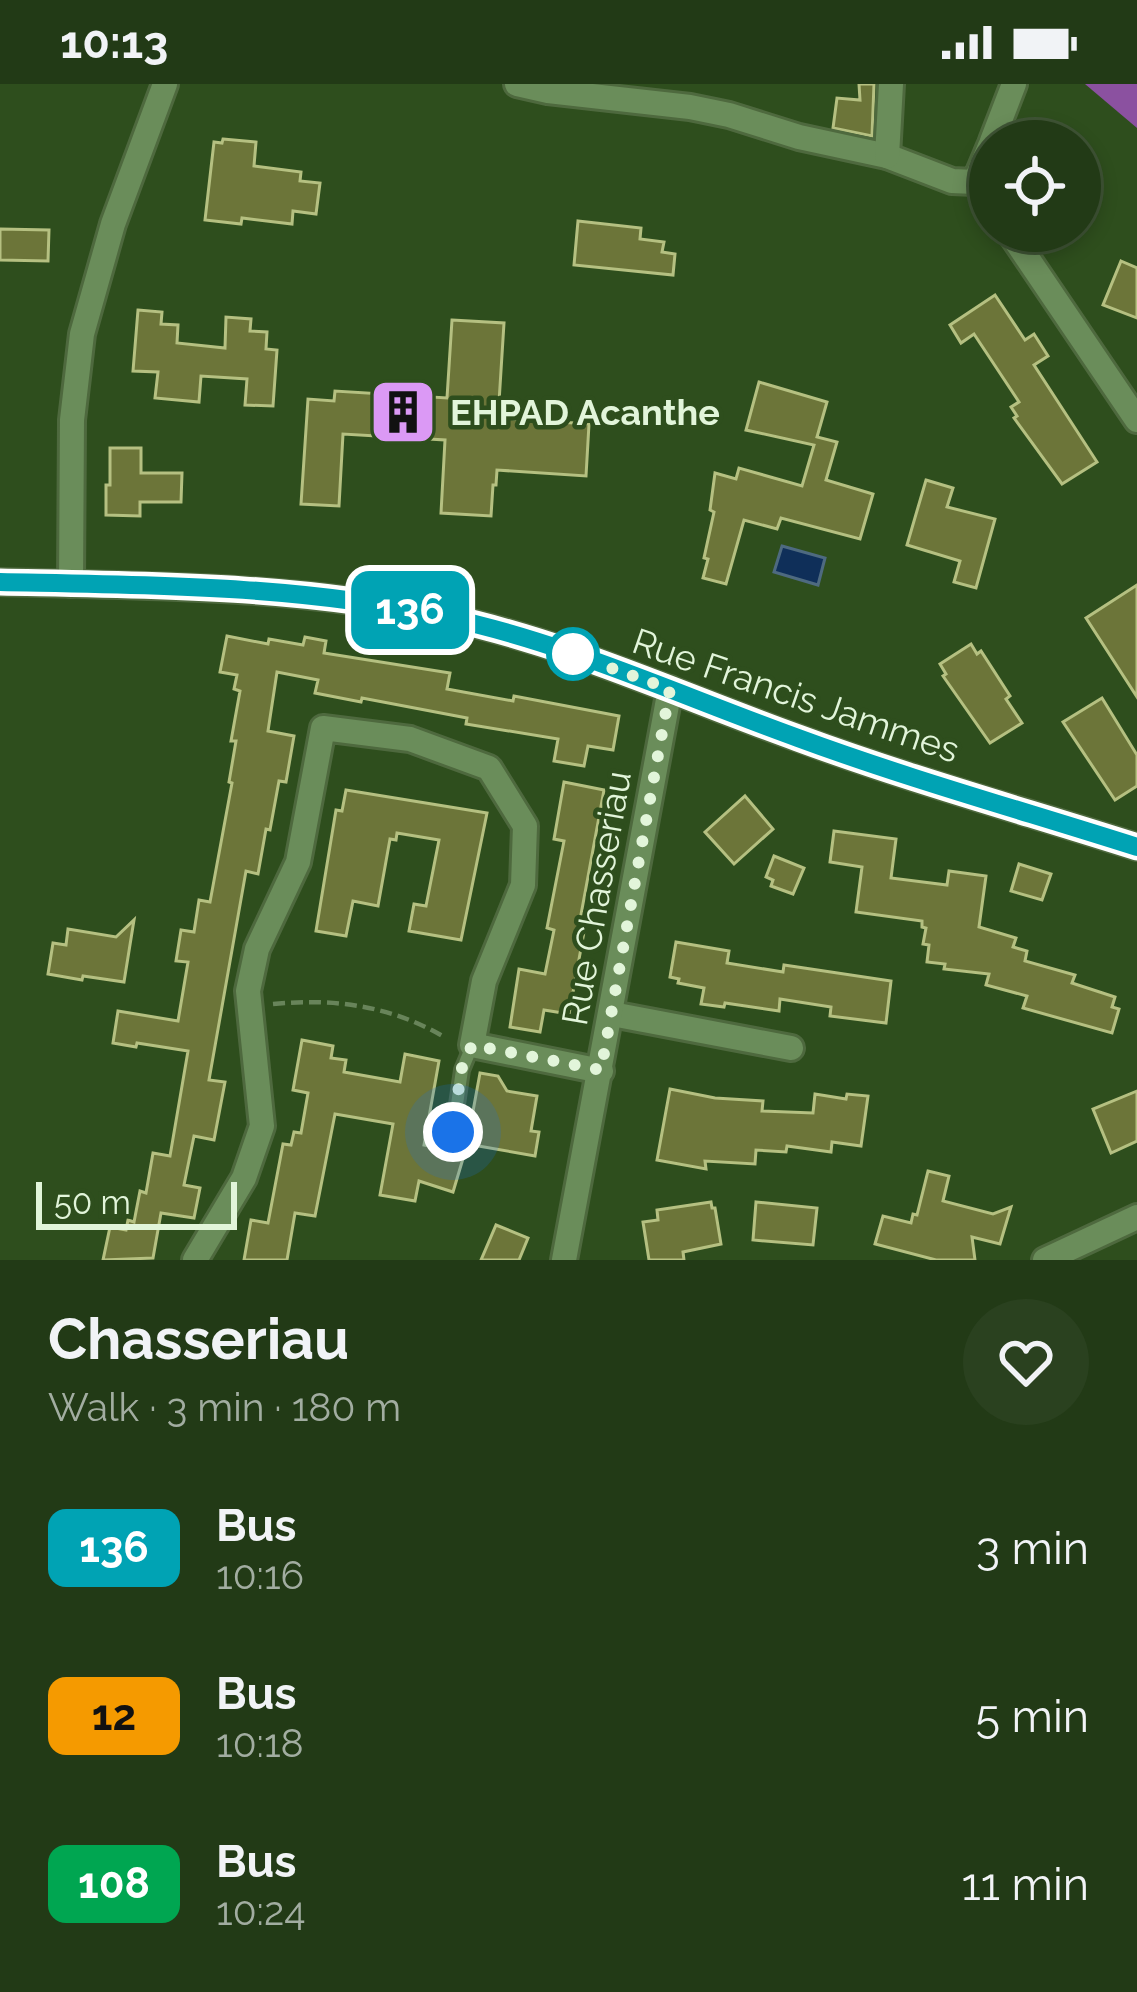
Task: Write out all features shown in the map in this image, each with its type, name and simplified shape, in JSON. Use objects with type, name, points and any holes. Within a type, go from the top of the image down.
[{"type":"street","points":[[70,584],[72,420],[82,334],[113,224],[164,84]]},
{"type":"street","points":[[517,84],[729,115],[799,137],[887,156],[969,188]]},
{"type":"street","points":[[887,156],[891,84]]},
{"type":"street","points":[[1000,120],[1014,84]]},
{"type":"street","points":[[1023,252],[1137,420]]},
{"type":"street","name":"Rue Francis Jammes","points":[[0,582],[264,591],[393,606],[525,637],[802,740],[1137,847]]},
{"type":"street","name":"Rue Chasseriau","points":[[564,1260],[670,689]]},
{"type":"street","points":[[196,1260],[244,1178],[262,1126],[248,991],[257,949],[298,862],[323,728],[410,739],[489,768],[525,826],[523,885],[484,981],[472,1045],[601,1070]]},
{"type":"street","points":[[612,1014],[790,1048]]},
{"type":"street","points":[[1046,1260],[1137,1217]]},
{"type":"lane","points":[[453,1132],[461,1070],[472,1045]]},
{"type":"path","points":[[249,1006],[310,1000],[362,1006],[416,1020],[455,1043],[472,1045]]},
{"type":"shaded area","points":[[1085,84],[1137,84],[1137,128]]},
{"type":"water","points":[[782,546],[825,558],[818,585],[774,572]]},
{"type":"building","points":[[859,84],[874,84],[872,136],[833,128],[837,98],[860,100]]},
{"type":"building","points":[[214,142],[256,142],[254,166],[301,172],[300,181],[320,183],[316,214],[293,211],[292,224],[242,218],[241,224],[205,220]]},
{"type":"building","points":[[578,221],[641,228],[640,239],[664,242],[662,252],[675,254],[673,275],[574,265]]},
{"type":"building","points":[[0,229],[49,230],[48,261],[0,260]]},
{"type":"building","points":[[1121,261],[1137,268],[1137,318],[1103,305]]},
{"type":"building","points":[[995,295],[1025,340],[1034,334],[1048,356],[1034,365],[1097,462],[1062,484],[1014,418],[1011,407],[1019,402],[974,334],[961,343],[950,325]]},
{"type":"building","points":[[138,310],[162,312],[161,324],[178,325],[177,343],[225,348],[226,317],[251,319],[250,331],[267,332],[266,349],[277,350],[273,406],[245,405],[247,379],[201,376],[199,402],[155,398],[158,372],[133,371]]},
{"type":"building","name":"EHPAD Acanthe","points":[[452,320],[504,323],[498,418],[589,424],[586,476],[497,470],[491,516],[441,513],[445,440],[343,434],[339,506],[301,504],[308,399],[334,401],[335,391],[447,398]]},
{"type":"building","points":[[759,382],[827,402],[817,437],[837,442],[826,480],[873,494],[860,539],[781,518],[777,529],[744,520],[726,584],[703,578],[715,473],[736,479],[739,468],[802,486],[814,445],[746,430]]},
{"type":"building","points":[[110,448],[141,448],[141,473],[182,473],[181,502],[140,502],[140,516],[106,515]]},
{"type":"building","points":[[926,480],[953,488],[947,507],[995,519],[976,588],[954,582],[960,561],[907,545]]},
{"type":"building","points":[[1137,585],[1137,697],[1086,618]]},
{"type":"building","points":[[227,636],[268,644],[269,639],[303,645],[305,637],[326,641],[324,653],[450,673],[447,689],[619,716],[613,750],[588,746],[584,766],[554,761],[558,739],[466,724],[467,718],[362,698],[361,702],[315,693],[318,680],[277,672],[268,731],[294,736],[286,782],[279,781],[258,874],[246,871],[209,1080],[225,1082],[214,1140],[194,1136],[184,1185],[200,1188],[194,1218],[161,1213],[153,1258],[103,1260],[110,1227],[126,1230],[128,1220],[134,1222],[140,1191],[146,1193],[153,1153],[170,1156],[188,1051],[113,1043],[118,1011],[178,1021],[188,962],[176,961],[181,930],[194,932],[199,900],[210,902],[232,783],[236,741],[231,741],[240,691],[234,689],[237,675],[220,672]]},
{"type":"building","points":[[971,644],[977,654],[981,651],[1022,723],[990,743],[943,676],[940,664]]},
{"type":"building","points":[[1102,698],[1137,755],[1137,786],[1115,800],[1063,722]]},
{"type":"building","points":[[564,782],[604,790],[580,920],[586,921],[569,1014],[544,1010],[540,1032],[510,1027],[519,969],[545,974],[554,930],[547,928],[564,841],[554,839]]},
{"type":"building","points":[[346,790],[487,813],[461,940],[409,931],[414,904],[426,906],[439,840],[397,833],[396,840],[390,839],[378,906],[353,901],[346,936],[316,931],[336,810],[342,811]]},
{"type":"building","points":[[745,796],[773,829],[734,864],[705,832]]},
{"type":"building","points":[[834,831],[896,839],[891,878],[947,885],[949,871],[986,876],[979,927],[1016,938],[1013,947],[1027,951],[1025,961],[1075,975],[1072,983],[1115,997],[1112,1007],[1119,1009],[1112,1033],[1023,1008],[1027,996],[986,985],[989,974],[944,969],[945,964],[927,962],[929,945],[923,944],[926,928],[922,921],[856,912],[862,867],[830,862]]},
{"type":"building","points":[[774,856],[804,868],[793,894],[771,886],[773,880],[766,877]]},
{"type":"building","points":[[1019,864],[1051,874],[1042,900],[1011,891]]},
{"type":"building","points":[[134,920],[124,982],[48,974],[53,943],[66,945],[68,929],[116,937]]},
{"type":"building","points":[[676,942],[729,951],[727,963],[783,972],[784,965],[891,981],[886,1023],[830,1016],[831,1007],[780,999],[779,1011],[701,1004],[704,988],[670,977]]},
{"type":"building","points":[[302,1040],[333,1046],[331,1058],[346,1060],[344,1072],[400,1082],[405,1054],[439,1061],[424,1145],[465,1152],[453,1192],[419,1181],[415,1201],[380,1195],[393,1124],[335,1114],[315,1216],[295,1213],[287,1260],[244,1260],[251,1220],[268,1223],[283,1144],[291,1145],[294,1132],[301,1133],[308,1093],[293,1090]]},
{"type":"building","points":[[480,1073],[498,1076],[507,1091],[537,1096],[531,1131],[539,1132],[535,1156],[467,1144]]},
{"type":"building","points":[[670,1089],[763,1101],[762,1111],[813,1113],[815,1094],[846,1099],[847,1094],[868,1096],[861,1146],[832,1142],[831,1152],[787,1146],[786,1152],[756,1150],[755,1164],[705,1161],[706,1169],[657,1160]]},
{"type":"building","points":[[1137,1091],[1137,1141],[1111,1153],[1093,1109]]},
{"type":"building","points":[[928,1171],[949,1176],[943,1201],[993,1214],[1011,1207],[1000,1244],[972,1237],[975,1260],[936,1260],[875,1244],[883,1216],[911,1223],[913,1214],[917,1215]]},
{"type":"building","points":[[711,1202],[721,1244],[683,1252],[684,1260],[649,1260],[643,1222],[658,1220],[657,1210]]},
{"type":"building","points":[[756,1202],[817,1208],[813,1245],[753,1240]]},
{"type":"building","points":[[496,1225],[528,1238],[519,1260],[481,1260]]},
{"type":"bus line","name":"136","points":[[0,582],[264,591],[447,617],[525,637],[802,740],[1137,847]]},
{"type":"place","name":"EHPAD Acanthe","points":[[403,412]]},
{"type":"route","points":[[453,1132],[461,1070],[472,1045],[601,1070],[670,689],[561,650],[573,654]]}]
